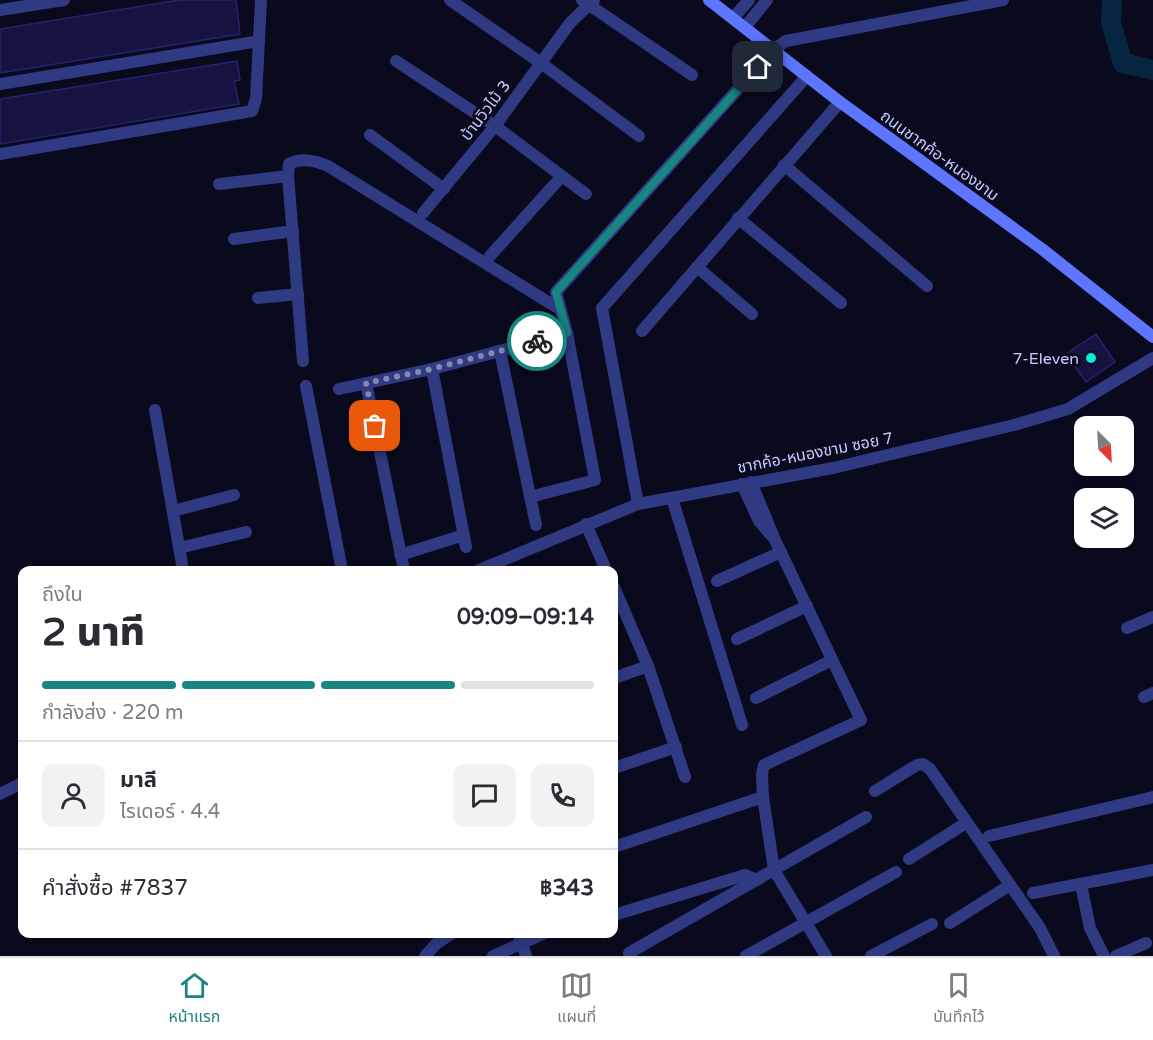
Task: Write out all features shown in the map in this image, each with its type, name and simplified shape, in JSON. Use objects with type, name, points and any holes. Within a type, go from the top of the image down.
[{"type":"street","points":[[0,10],[64,0]]},
{"type":"street","points":[[0,154],[252,111],[256,99],[261,0]]},
{"type":"street","points":[[450,0],[541,63],[639,136]]},
{"type":"street","name":"ถนนชากค้อ-หนองขาม","points":[[709,0],[840,102],[1042,249],[1153,337]]},
{"type":"street","points":[[733,18],[749,0]]},
{"type":"street","points":[[745,27],[767,0]]},
{"type":"street","points":[[530,497],[595,480],[567,333],[556,292],[773,50],[786,41],[1003,0]]},
{"type":"street","points":[[586,1],[692,75]]},
{"type":"street","name":"บ้านวิวไม้ 3","points":[[423,213],[495,126],[586,1]]},
{"type":"street","points":[[0,84],[259,41]]},
{"type":"street","points":[[396,61],[495,126],[586,194]]},
{"type":"street","points":[[638,504],[602,308],[807,76]]},
{"type":"street","points":[[642,331],[840,102]]},
{"type":"street","points":[[370,135],[444,189]]},
{"type":"street","points":[[303,361],[288,176],[289,164],[296,160],[328,166],[561,310]]},
{"type":"street","points":[[784,165],[927,286]]},
{"type":"street","points":[[219,184],[288,176]]},
{"type":"street","points":[[490,256],[562,176]]},
{"type":"street","points":[[738,218],[841,303]]},
{"type":"street","points":[[234,239],[293,231]]},
{"type":"street","points":[[697,267],[752,314]]},
{"type":"street","points":[[258,298],[298,294]]},
{"type":"street","points":[[339,389],[432,369],[567,333]]},
{"type":"street","points":[[500,351],[536,525]]},
{"type":"street","name":"ชากค้อ-หนองขาม ซอย 7","points":[[495,566],[586,524],[638,504],[833,468],[1014,425],[1068,409],[1153,358]]},
{"type":"street","points":[[400,555],[465,541],[432,369]]},
{"type":"street","points":[[366,383],[403,566]]},
{"type":"street","points":[[306,386],[341,566]]},
{"type":"street","points":[[155,410],[182,566]]},
{"type":"street","points":[[747,483],[861,720],[764,765],[762,774],[763,797],[774,870],[826,956]]},
{"type":"street","points":[[173,512],[234,495]]},
{"type":"street","points":[[672,498],[742,725]]},
{"type":"street","points":[[586,524],[604,566]]},
{"type":"street","points":[[179,548],[246,532]]},
{"type":"street","points":[[717,581],[778,546]]},
{"type":"street","points":[[618,600],[648,666],[685,777]]},
{"type":"street","points":[[737,639],[807,606]]},
{"type":"street","points":[[1127,628],[1153,617]]},
{"type":"street","points":[[756,698],[832,660]]},
{"type":"street","points":[[618,677],[648,666]]},
{"type":"street","points":[[618,767],[676,747]]},
{"type":"street","points":[[875,791],[917,765],[923,764],[930,769],[1040,928],[1048,954]]},
{"type":"street","points":[[0,794],[18,785]]},
{"type":"street","points":[[618,846],[763,797]]},
{"type":"street","points":[[989,836],[1153,797]]},
{"type":"street","points":[[629,953],[866,818]]},
{"type":"street","points":[[909,859],[966,823]]},
{"type":"street","points":[[1033,893],[1153,870]]},
{"type":"street","points":[[746,956],[896,872]]},
{"type":"street","points":[[618,914],[745,875],[757,880]]},
{"type":"street","points":[[950,923],[1010,885]]},
{"type":"street","points":[[1081,885],[1090,928],[1104,956]]},
{"type":"street","points":[[871,956],[932,924]]},
{"type":"street","points":[[425,956],[445,938]]},
{"type":"street","points":[[493,956],[517,938]]},
{"type":"street","points":[[518,938],[526,956]]},
{"type":"street","points":[[1116,956],[1146,943]]},
{"type":"building","points":[[179,0],[236,0],[240,34],[0,73],[0,29]]},
{"type":"building","points":[[237,61],[240,80],[234,81],[239,104],[0,144],[0,99]]},
{"type":"building","name":"7-Eleven","points":[[1096,334],[1115,362],[1086,382],[1066,354]]},
{"type":"waterway","points":[[1112,0],[1111,23],[1123,63],[1153,70]]},
{"type":"way so far","points":[[375,426],[366,383],[432,369],[537,341]]},
{"type":"place","name":"7-Eleven","points":[[1091,358]]},
{"type":"route","points":[[537,341],[567,333],[556,292],[758,67]]}]
